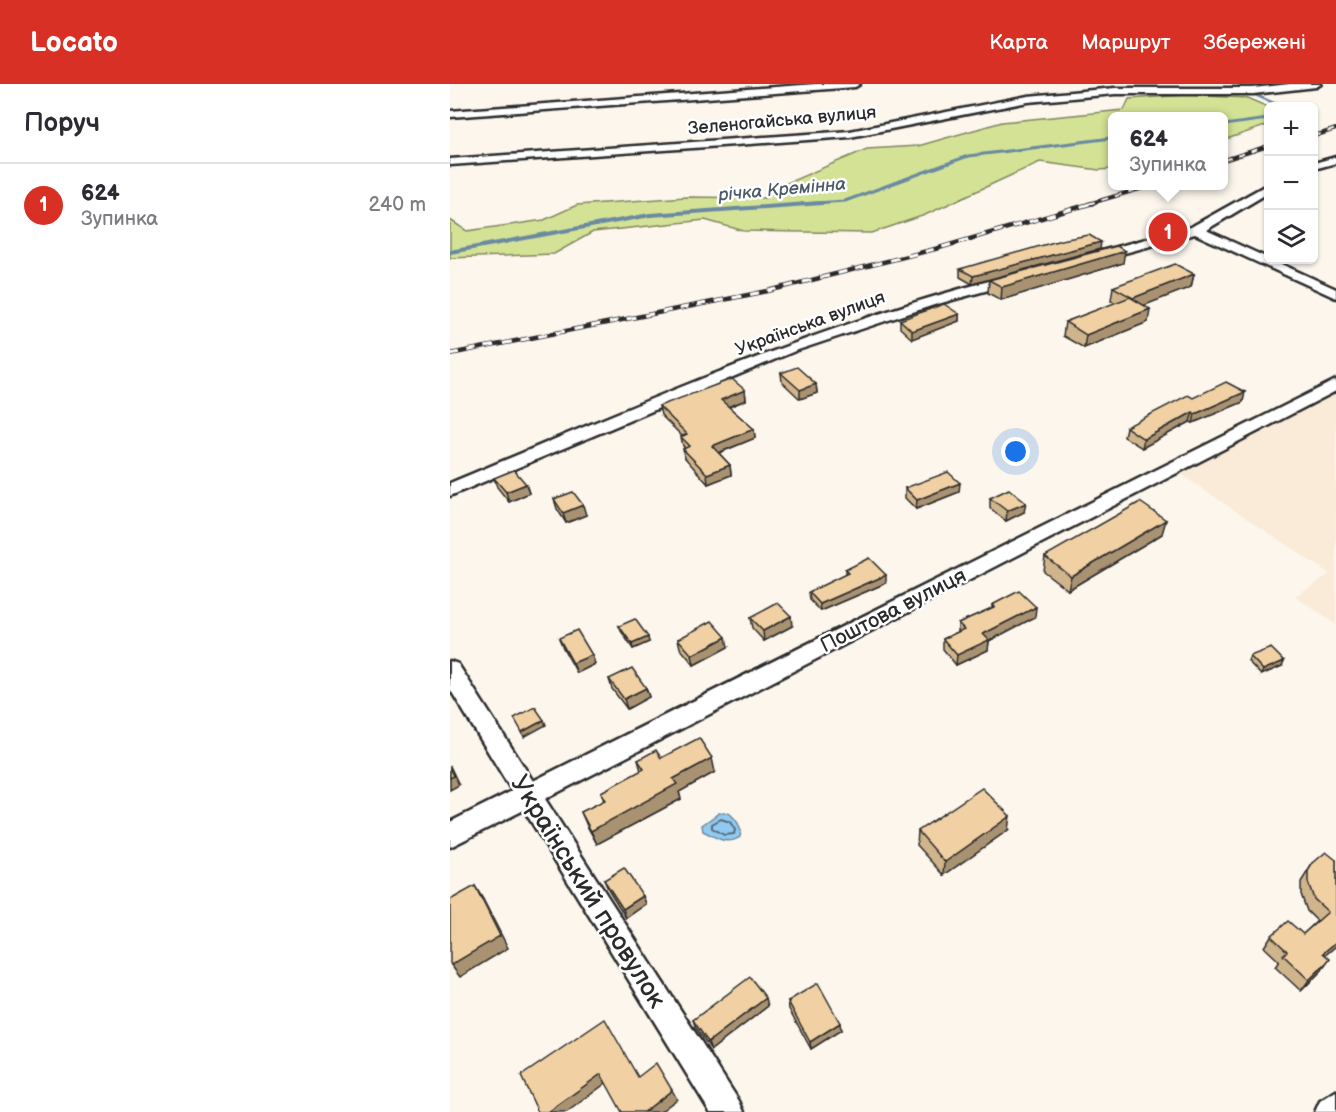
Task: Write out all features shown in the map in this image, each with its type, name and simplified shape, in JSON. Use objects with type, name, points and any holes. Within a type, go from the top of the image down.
[{"type":"street","points":[[450,114],[855,84]]},
{"type":"street","points":[[1103,84],[1115,91]]},
{"type":"street","name":"Зеленогайська вулиця","points":[[450,162],[850,134],[1028,99],[1115,91],[1249,91],[1316,84]]},
{"type":"street","points":[[1318,165],[1336,160]]},
{"type":"street","points":[[1085,260],[1196,230],[1264,191]]},
{"type":"street","points":[[1196,230],[1336,294]]},
{"type":"street","name":"Українська вулиця","points":[[450,490],[790,348],[929,302],[1029,275]]},
{"type":"street","name":"Поштова вулиця","points":[[450,836],[1336,385]]},
{"type":"street","name":"Український провулок","points":[[450,670],[728,1112]]},
{"type":"street","points":[[1331,1112],[1336,1107]]},
{"type":"shaded area","points":[[1336,389],[1336,625],[1295,596],[1330,574],[1176,471]]},
{"type":"green space","points":[[1186,95],[1247,98],[1264,105],[1264,126],[1228,139],[1228,112],[1108,112],[1108,169],[1040,162],[925,215],[872,233],[744,231],[705,220],[593,232],[554,254],[450,258],[450,220],[467,231],[544,220],[577,205],[686,197],[767,198],[773,189],[867,149],[918,146],[1002,122],[1124,110],[1129,99]]},
{"type":"water","points":[[719,813],[729,813],[734,818],[740,827],[740,837],[726,841],[703,831],[702,825]]},
{"type":"building","points":[[1089,235],[1101,242],[973,276],[960,269],[1061,240]]},
{"type":"building","points":[[1117,246],[1125,251],[1002,287],[989,280]]},
{"type":"building","points":[[1175,264],[1194,274],[1133,298],[1113,287]]},
{"type":"building","points":[[1130,297],[1150,309],[1086,335],[1065,322]]},
{"type":"building","points":[[944,304],[959,314],[912,331],[900,320]]},
{"type":"building","points":[[797,367],[816,384],[800,390],[781,373]]},
{"type":"building","points":[[732,379],[745,390],[721,400],[754,429],[712,446],[730,465],[707,474],[683,449],[690,446],[681,437],[687,434],[659,406]]},
{"type":"building","points":[[1226,382],[1245,392],[1195,414],[1193,412],[1144,439],[1126,427],[1188,395],[1193,398]]},
{"type":"building","points":[[514,470],[526,484],[506,492],[494,478]]},
{"type":"building","points":[[948,472],[960,483],[917,500],[905,488]]},
{"type":"building","points":[[1009,489],[1026,503],[1007,511],[990,498]]},
{"type":"building","points":[[573,492],[583,505],[563,513],[554,499]]},
{"type":"building","points":[[1140,502],[1166,520],[1071,576],[1045,556]]},
{"type":"building","points":[[869,558],[886,575],[820,604],[809,592],[848,573],[845,570]]},
{"type":"building","points":[[1019,591],[1036,607],[983,634],[989,640],[957,655],[943,639],[964,629],[958,623],[994,607],[992,605]]},
{"type":"building","points":[[778,603],[791,616],[763,631],[750,618]]},
{"type":"building","points":[[635,619],[648,637],[632,644],[619,626]]},
{"type":"building","points":[[712,621],[726,637],[692,655],[678,639]]},
{"type":"building","points":[[577,630],[592,655],[573,663],[559,638]]},
{"type":"building","points":[[1271,648],[1284,661],[1263,670],[1250,656]]},
{"type":"building","points":[[632,668],[646,688],[624,699],[609,679]]},
{"type":"building","points":[[535,707],[544,720],[522,732],[514,718]]},
{"type":"building","points":[[699,738],[712,758],[673,779],[677,784],[591,831],[581,812],[605,800],[601,792],[644,769],[638,760],[656,750],[661,758]]},
{"type":"building","points":[[982,788],[1010,816],[945,862],[918,831]]},
{"type":"building","points":[[1326,852],[1336,860],[1336,942],[1323,953],[1330,959],[1309,980],[1283,955],[1287,951],[1271,936],[1288,921],[1303,934],[1328,912],[1314,899],[1308,882],[1308,871],[1313,863]]},
{"type":"building","points":[[624,868],[643,896],[623,909],[604,880]]},
{"type":"building","points":[[475,886],[500,936],[451,965],[450,900]]},
{"type":"building","points":[[750,977],[766,998],[708,1042],[693,1020]]},
{"type":"building","points":[[818,983],[840,1023],[810,1042],[788,1001]]},
{"type":"building","points":[[605,1019],[638,1077],[656,1063],[672,1090],[644,1112],[622,1112],[601,1074],[548,1112],[538,1112],[521,1076]]},
{"type":"waterway","name":"річка Кремінна","points":[[1242,84],[1238,87],[1271,102]]},
{"type":"waterway","name":"річка Кремінна","points":[[1228,124],[1264,120]]},
{"type":"waterway","name":"річка Кремінна","points":[[801,204],[845,201],[968,156],[1108,138]]},
{"type":"waterway","name":"річка Кремінна","points":[[450,252],[650,215],[822,203]]},
{"type":"railway","points":[[1318,135],[1336,129]]},
{"type":"railway","points":[[1228,159],[1264,147]]},
{"type":"railway","points":[[1088,204],[1136,190]]},
{"type":"railway","points":[[450,354],[768,291],[939,248],[1093,203]]},
{"type":"place","name":"624","points":[[1168,232]]}]
